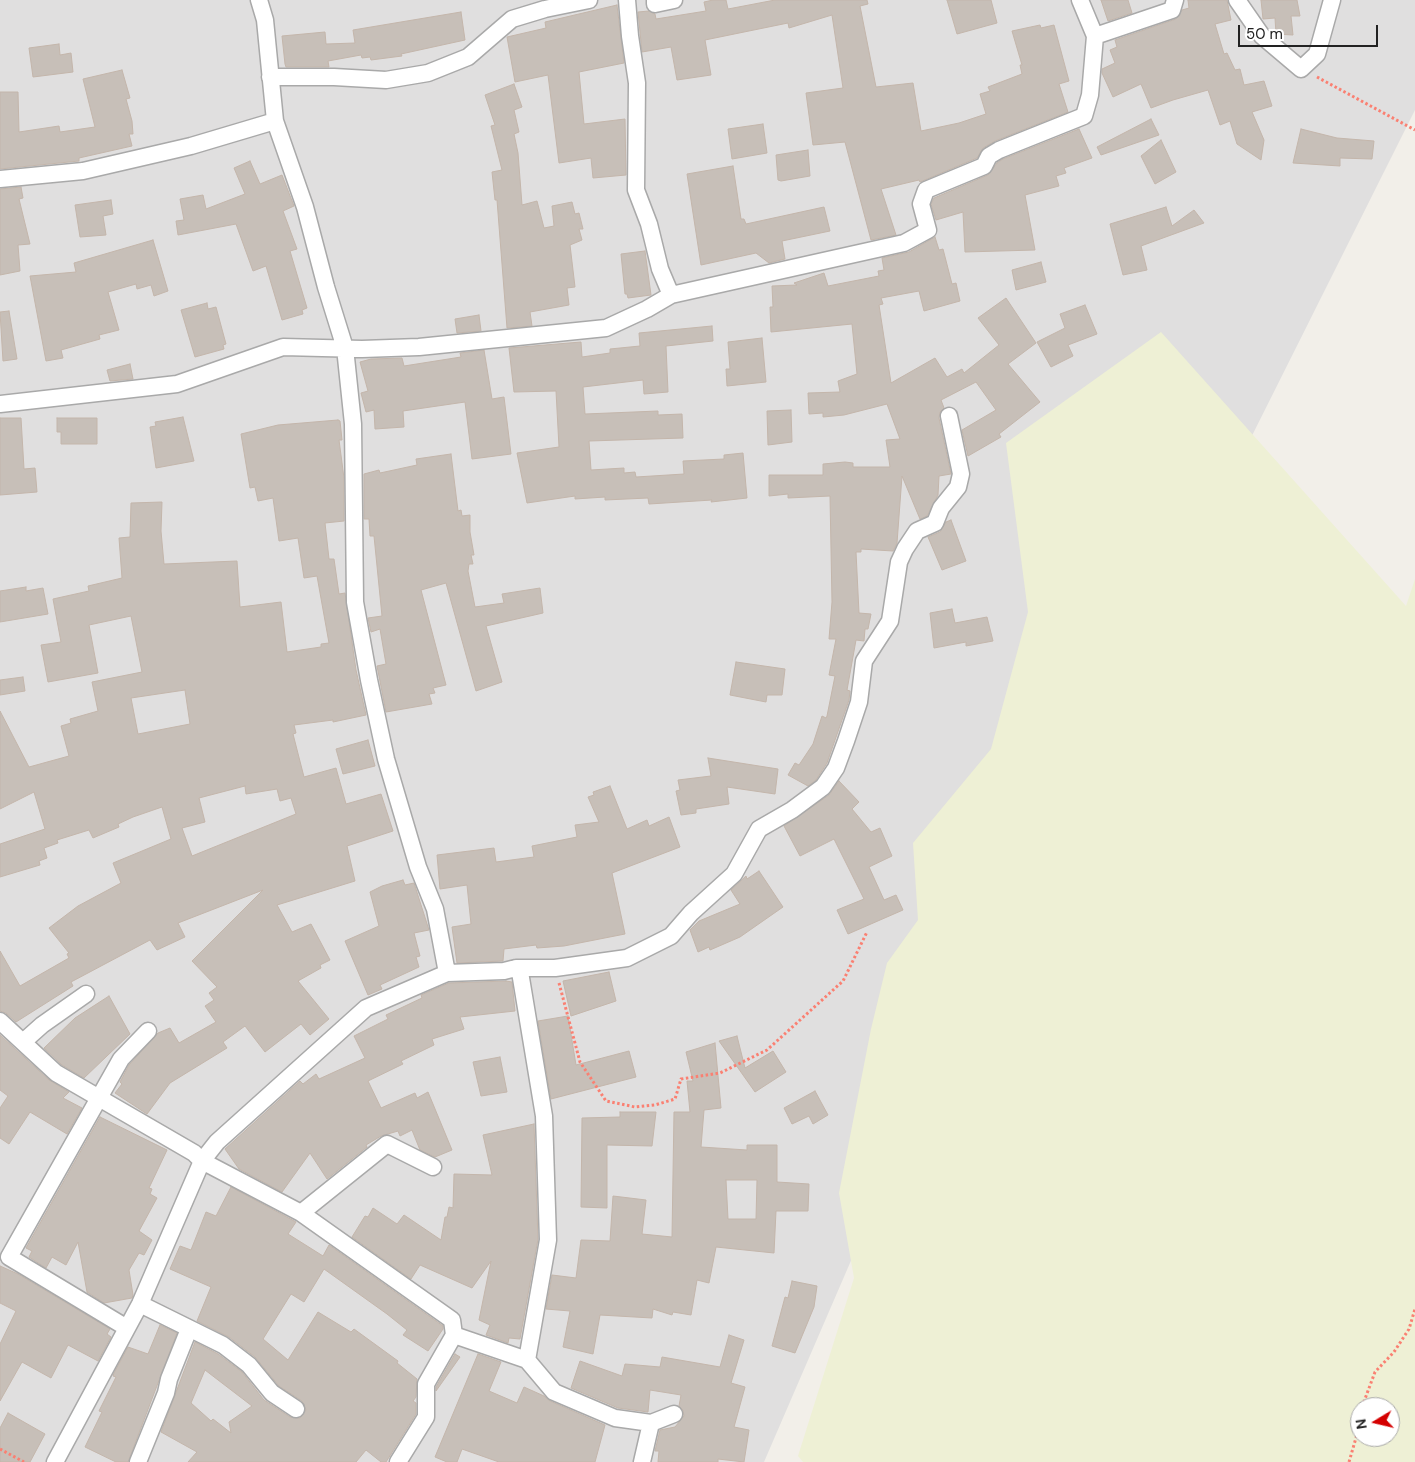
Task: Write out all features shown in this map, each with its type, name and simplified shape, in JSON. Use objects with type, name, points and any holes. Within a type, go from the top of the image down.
[{"type":"street","points":[[259,0],[265,20],[275,121],[305,207],[326,287],[346,348],[353,424],[355,602],[386,759],[418,867],[435,909],[447,974]]},
{"type":"street","points":[[270,77],[334,77],[386,80],[428,73],[468,57],[512,19],[545,9],[589,0]]},
{"type":"street","points":[[627,0],[637,83],[636,190],[671,295]]},
{"type":"street","points":[[654,0],[655,4],[674,0]]},
{"type":"street","points":[[0,404],[177,384],[283,347],[419,347],[606,328],[647,309],[671,295],[904,243],[928,230],[921,204],[926,190],[984,166],[989,156],[999,150],[1084,116],[1090,95],[1095,36],[1080,0]]},
{"type":"street","points":[[1095,36],[1172,10],[1175,0]]},
{"type":"street","points":[[1237,0],[1262,36],[1301,69],[1317,54],[1332,0]]},
{"type":"street","points":[[0,178],[83,171],[191,146],[275,121]]},
{"type":"street","points":[[55,1462],[140,1304],[202,1161],[217,1142],[366,1008],[447,974],[504,971],[516,968],[555,968],[628,958],[671,936],[690,912],[734,874],[759,829],[792,810],[823,787],[836,768],[859,702],[864,661],[890,621],[899,562],[905,548],[917,531],[935,523],[941,508],[958,487],[961,474],[949,416]]},
{"type":"street","points":[[516,968],[520,972],[544,1116],[548,1230],[527,1360]]},
{"type":"street","points":[[23,1042],[42,1025],[86,994]]},
{"type":"street","points":[[0,1021],[56,1073],[194,1153],[202,1161],[301,1213],[452,1320],[454,1335],[426,1384],[426,1417],[398,1462]]},
{"type":"street","points":[[127,1328],[9,1257],[97,1098],[121,1059],[148,1031]]},
{"type":"street","points":[[301,1213],[387,1144],[433,1167]]},
{"type":"street","points":[[140,1304],[223,1345],[249,1365],[272,1393],[296,1409]]},
{"type":"street","points":[[138,1462],[189,1329]]},
{"type":"street","points":[[454,1335],[527,1360],[554,1392],[615,1418],[651,1423],[674,1414]]},
{"type":"street","points":[[642,1462],[651,1423]]},
{"type":"path","points":[[1301,69],[1415,130]]},
{"type":"path","points":[[555,968],[580,1062],[606,1101],[635,1107],[655,1105],[675,1099],[681,1079],[720,1073],[766,1050],[843,981],[867,932]]},
{"type":"path","points":[[1366,1397],[1376,1372],[1394,1352],[1409,1330],[1415,1309]]},
{"type":"path","points":[[1349,1462],[1353,1447]]},
{"type":"path","points":[[0,1449],[24,1462]]},
{"type":"shaded area","points":[[0,0],[1415,0],[1415,110],[926,1087],[764,1462],[0,1462]]},
{"type":"green space","points":[[1161,332],[1406,606],[1415,579],[1415,1462],[803,1462],[798,1456],[854,1278],[839,1193],[871,1029],[887,963],[918,920],[913,843],[991,749],[1028,612],[1006,443]]},
{"type":"building","points":[[726,0],[728,9],[775,0],[867,0],[868,4],[860,6],[876,87],[913,83],[921,131],[959,123],[986,114],[980,94],[990,91],[988,87],[1022,74],[1020,65],[1022,65],[1012,31],[1040,25],[1041,28],[1054,25],[1069,81],[1059,84],[1068,112],[995,141],[983,148],[977,158],[920,182],[919,180],[881,189],[896,235],[871,240],[845,142],[813,145],[806,93],[843,88],[832,15],[789,28],[788,23],[705,40],[711,75],[677,80],[671,47],[642,52],[638,12],[649,11],[655,14],[656,19],[706,11],[704,2]]},
{"type":"building","points":[[947,0],[991,0],[997,23],[957,34]]},
{"type":"building","points":[[1101,0],[1128,0],[1132,13],[1108,21]]},
{"type":"building","points":[[1188,0],[1227,0],[1231,20],[1215,24],[1224,54],[1227,53],[1235,70],[1240,69],[1244,85],[1264,81],[1272,106],[1252,112],[1264,140],[1261,160],[1237,144],[1230,121],[1220,125],[1208,90],[1151,108],[1141,84],[1113,97],[1102,73],[1102,69],[1115,63],[1110,50],[1117,47],[1115,40],[1176,19],[1182,10],[1189,8]]},
{"type":"building","points":[[1261,0],[1297,0],[1300,16],[1291,16],[1293,35],[1276,34],[1275,18],[1263,19]]},
{"type":"building","points":[[617,5],[624,63],[579,72],[584,124],[625,119],[626,175],[593,178],[591,158],[559,163],[548,75],[515,82],[507,37],[546,28],[545,22]]},
{"type":"building","points":[[461,12],[465,40],[401,54],[402,56],[371,60],[370,57],[362,58],[361,55],[328,61],[329,67],[286,67],[285,64],[282,36],[325,32],[326,44],[355,43],[353,30]]},
{"type":"building","points":[[59,44],[60,55],[71,53],[73,72],[33,77],[29,48]]},
{"type":"building","points":[[122,70],[130,98],[126,99],[132,121],[133,134],[129,134],[132,146],[79,158],[79,161],[0,169],[0,92],[18,92],[19,132],[59,126],[60,132],[95,127],[83,79]]},
{"type":"building","points":[[514,84],[522,107],[514,110],[519,132],[514,134],[518,153],[522,205],[537,201],[544,228],[554,226],[552,206],[572,202],[575,214],[579,213],[583,229],[579,229],[582,240],[570,245],[575,287],[567,288],[569,305],[530,312],[532,326],[507,328],[497,200],[495,200],[492,172],[502,170],[491,126],[495,125],[485,95]]},
{"type":"building","points":[[1151,119],[1159,135],[1101,155],[1097,147]]},
{"type":"building","points":[[763,124],[767,153],[732,159],[728,129]]},
{"type":"building","points":[[1079,129],[1092,158],[1064,168],[1066,173],[1056,176],[1059,186],[1025,195],[1035,250],[965,252],[963,212],[936,220],[931,204],[934,198],[988,175],[997,163],[1003,159]]},
{"type":"building","points":[[1301,129],[1337,138],[1374,141],[1372,159],[1340,158],[1340,166],[1293,163]]},
{"type":"building","points":[[1161,140],[1176,172],[1155,184],[1141,156]]},
{"type":"building","points":[[808,150],[810,176],[778,180],[776,155]]},
{"type":"building","points":[[250,161],[260,184],[282,175],[294,206],[283,211],[297,249],[290,251],[307,308],[302,310],[303,314],[282,320],[266,266],[253,271],[236,224],[178,235],[176,221],[184,220],[180,199],[203,195],[206,209],[245,194],[234,168]]},
{"type":"building","points":[[733,166],[741,219],[744,219],[746,224],[824,207],[830,231],[782,241],[785,259],[769,263],[756,253],[701,265],[687,174]]},
{"type":"building","points":[[21,187],[23,198],[19,199],[30,244],[18,245],[20,271],[0,275],[0,189]]},
{"type":"building","points":[[111,200],[113,214],[103,216],[106,235],[80,237],[75,205]]},
{"type":"building","points":[[1166,207],[1172,226],[1194,210],[1204,223],[1141,246],[1147,270],[1123,275],[1110,224]]},
{"type":"building","points":[[935,237],[939,250],[943,249],[952,284],[956,283],[960,301],[924,311],[919,291],[881,298],[883,304],[879,305],[891,383],[935,358],[947,377],[962,369],[964,373],[999,345],[978,318],[1006,298],[1036,343],[1008,364],[1040,402],[999,434],[1001,437],[968,456],[962,430],[996,410],[976,382],[941,400],[944,408],[940,412],[939,418],[951,474],[939,476],[938,495],[927,516],[920,519],[902,476],[897,543],[893,551],[861,549],[861,552],[856,552],[859,613],[871,614],[868,629],[865,629],[864,641],[856,640],[847,690],[850,691],[849,700],[827,763],[816,780],[808,786],[788,775],[795,763],[799,765],[813,744],[822,716],[826,718],[827,716],[835,676],[829,675],[836,639],[829,639],[832,602],[830,496],[788,498],[788,494],[769,496],[769,475],[823,475],[823,464],[845,462],[853,463],[853,467],[890,467],[886,440],[900,439],[887,404],[844,415],[823,417],[823,413],[809,414],[808,393],[840,392],[838,381],[857,374],[852,324],[771,332],[770,307],[773,307],[772,286],[797,285],[794,283],[824,273],[828,286],[879,276],[878,271],[884,270],[882,258],[909,252]]},
{"type":"building","points":[[153,240],[168,291],[154,296],[151,285],[137,289],[136,284],[108,292],[119,330],[99,335],[100,339],[61,350],[63,358],[46,361],[30,276],[76,272],[74,263]]},
{"type":"building","points":[[645,251],[651,295],[628,298],[627,294],[625,294],[621,254]]},
{"type":"building","points":[[1041,262],[1046,282],[1016,290],[1012,270]]},
{"type":"building","points":[[207,303],[208,309],[216,307],[226,344],[223,345],[224,349],[195,357],[181,310]]},
{"type":"building","points":[[1085,305],[1097,334],[1068,345],[1073,356],[1051,367],[1037,342],[1065,328],[1060,314]]},
{"type":"building","points":[[9,311],[17,359],[3,361],[0,312]]},
{"type":"building","points":[[479,315],[481,331],[457,333],[455,319]]},
{"type":"building","points":[[712,326],[713,341],[666,346],[668,392],[644,394],[643,380],[583,387],[585,414],[658,411],[658,415],[682,414],[683,438],[589,441],[591,470],[624,468],[624,473],[635,472],[636,477],[684,474],[683,461],[724,459],[724,455],[743,453],[747,498],[711,502],[712,500],[649,504],[648,498],[605,500],[605,497],[575,499],[575,496],[527,503],[517,453],[559,447],[556,391],[514,392],[509,348],[581,342],[582,357],[610,353],[610,349],[640,346],[639,333]]},
{"type":"building","points":[[762,338],[766,382],[727,386],[726,369],[730,369],[728,342]]},
{"type":"building","points":[[484,350],[492,399],[504,397],[511,454],[472,459],[465,402],[403,411],[404,427],[375,429],[374,410],[366,412],[361,393],[368,391],[360,362],[371,359],[402,358],[404,366],[461,357],[460,353]]},
{"type":"building","points":[[130,364],[133,379],[110,381],[107,370]]},
{"type":"building","points":[[791,410],[792,442],[768,445],[767,411]]},
{"type":"building","points":[[183,417],[194,461],[156,468],[150,427],[156,426],[155,422]]},
{"type":"building","points":[[0,418],[21,418],[24,469],[35,468],[37,492],[0,495]]},
{"type":"building","points":[[57,418],[97,418],[97,444],[61,444],[61,432],[57,432]]},
{"type":"building","points":[[340,421],[342,440],[339,440],[344,478],[344,521],[325,523],[329,559],[334,559],[339,594],[345,593],[356,670],[366,715],[333,722],[333,720],[294,725],[296,733],[293,734],[304,777],[336,768],[346,804],[381,794],[393,831],[347,846],[355,881],[277,905],[292,932],[311,924],[330,960],[320,965],[321,968],[298,981],[329,1019],[310,1035],[301,1024],[265,1052],[245,1026],[223,1042],[227,1048],[170,1083],[147,1114],[115,1093],[122,1084],[120,1082],[129,1065],[158,1033],[170,1028],[179,1043],[216,1022],[205,1006],[214,1000],[209,993],[217,987],[192,961],[263,890],[178,923],[185,937],[157,950],[150,940],[71,982],[73,986],[16,1022],[6,1013],[0,1011],[0,951],[20,986],[69,958],[67,954],[69,953],[49,928],[78,906],[121,883],[113,863],[171,839],[162,807],[133,817],[118,824],[119,827],[93,838],[89,830],[57,840],[58,843],[44,848],[47,858],[39,861],[40,865],[0,877],[0,844],[45,829],[34,792],[0,809],[0,711],[29,767],[69,756],[61,726],[71,723],[70,719],[98,711],[92,682],[142,672],[131,616],[89,625],[98,673],[48,682],[41,645],[61,642],[53,599],[89,591],[88,586],[122,578],[119,538],[130,537],[131,503],[162,502],[161,531],[164,564],[237,561],[240,607],[281,602],[287,652],[321,647],[321,644],[329,643],[317,576],[304,578],[298,538],[279,541],[273,498],[258,501],[255,487],[250,488],[241,434],[278,425]],"holes":[[[185,690],[190,724],[138,734],[131,698]],[[245,786],[246,794],[277,789],[280,801],[291,798],[296,814],[192,856],[182,828],[205,822],[199,798]]]},
{"type":"building","points":[[451,454],[458,511],[461,510],[462,516],[470,515],[470,532],[474,555],[471,555],[473,564],[469,564],[468,571],[475,607],[504,603],[502,594],[540,588],[543,613],[486,626],[502,682],[476,691],[446,583],[421,590],[446,685],[433,688],[435,693],[429,694],[432,704],[386,712],[377,666],[386,664],[380,629],[371,632],[368,618],[382,616],[374,536],[370,536],[369,519],[364,519],[364,474],[379,470],[380,473],[417,465],[416,459]]},
{"type":"building","points":[[951,520],[966,561],[942,570],[928,537],[940,532],[946,522]]},
{"type":"building","points":[[26,587],[26,591],[43,588],[48,614],[0,622],[0,591]]},
{"type":"building","points":[[952,609],[955,623],[987,617],[993,641],[966,646],[966,642],[934,648],[930,613]]},
{"type":"building","points":[[736,662],[785,669],[782,695],[767,695],[766,702],[730,695]]},
{"type":"building","points":[[23,677],[25,691],[0,695],[0,680]]},
{"type":"building","points":[[368,740],[375,766],[343,774],[336,749]]},
{"type":"building","points":[[708,758],[778,769],[775,794],[727,787],[729,804],[696,809],[696,813],[681,815],[676,791],[680,790],[678,780],[711,776]]},
{"type":"building","points":[[839,781],[859,802],[852,809],[871,832],[880,828],[892,856],[869,867],[884,900],[896,895],[903,910],[848,934],[837,910],[864,899],[834,839],[800,856],[784,826],[829,795]]},
{"type":"building","points":[[610,786],[627,829],[647,820],[649,826],[669,817],[680,847],[612,873],[625,934],[564,946],[537,948],[536,945],[504,949],[503,961],[457,963],[452,927],[471,924],[467,885],[440,889],[437,855],[494,848],[496,862],[534,857],[532,846],[577,837],[575,825],[599,822],[588,797],[594,795],[593,792]]},
{"type":"building","points":[[759,871],[783,907],[740,937],[710,950],[709,947],[698,952],[690,930],[699,921],[740,904],[731,890],[746,876],[747,879]]},
{"type":"building","points":[[403,880],[405,885],[414,883],[429,930],[414,933],[420,956],[416,957],[419,967],[380,985],[382,989],[368,995],[345,941],[379,926],[370,892],[382,886]]},
{"type":"building","points":[[609,972],[616,1001],[571,1016],[563,981]]},
{"type":"building","points":[[512,982],[515,1011],[460,1017],[464,1029],[432,1039],[434,1045],[401,1061],[403,1064],[368,1081],[381,1108],[415,1093],[417,1098],[428,1092],[452,1150],[435,1157],[420,1150],[412,1130],[400,1136],[398,1131],[381,1136],[366,1145],[367,1147],[327,1179],[310,1153],[282,1192],[239,1169],[225,1149],[300,1081],[303,1084],[316,1074],[319,1079],[365,1058],[354,1036],[388,1019],[386,1015],[422,998],[421,995],[449,983]]},
{"type":"building","points":[[109,996],[130,1034],[84,1078],[62,1065],[44,1048],[75,1018]]},
{"type":"building","points":[[568,1016],[576,1065],[629,1051],[636,1077],[551,1099],[538,1021]]},
{"type":"building","points":[[0,1035],[49,1080],[69,1092],[63,1098],[82,1108],[67,1134],[30,1112],[9,1144],[0,1138],[0,1108],[8,1096],[0,1090]]},
{"type":"building","points":[[737,1036],[745,1068],[773,1051],[786,1072],[755,1092],[719,1041]]},
{"type":"building","points":[[715,1043],[721,1108],[704,1110],[701,1147],[747,1150],[747,1145],[777,1145],[777,1182],[809,1184],[808,1211],[776,1211],[774,1253],[716,1247],[709,1283],[697,1280],[691,1315],[673,1312],[672,1315],[653,1309],[652,1318],[600,1315],[593,1354],[563,1347],[570,1311],[546,1309],[552,1275],[576,1278],[581,1240],[610,1241],[613,1196],[646,1200],[642,1234],[672,1237],[674,1112],[690,1112],[687,1081],[693,1081],[686,1052]],"holes":[[[726,1180],[757,1180],[756,1219],[728,1219]]]},
{"type":"building","points":[[500,1057],[507,1092],[481,1096],[473,1062]]},
{"type":"building","points":[[815,1091],[828,1115],[813,1124],[809,1116],[792,1124],[784,1108]]},
{"type":"building","points":[[620,1112],[656,1112],[652,1146],[607,1145],[607,1208],[581,1207],[582,1118],[620,1117]]},
{"type":"building","points":[[100,1117],[167,1150],[149,1188],[152,1189],[150,1194],[157,1198],[139,1231],[152,1240],[144,1255],[139,1253],[129,1270],[132,1298],[104,1303],[87,1292],[78,1242],[66,1265],[52,1257],[46,1268],[29,1257],[32,1251],[26,1248]]},
{"type":"building","points":[[534,1124],[538,1239],[520,1339],[509,1338],[508,1343],[486,1335],[490,1325],[479,1320],[491,1261],[472,1288],[420,1265],[411,1279],[352,1237],[365,1216],[368,1217],[373,1208],[397,1224],[404,1215],[441,1240],[445,1217],[447,1217],[449,1207],[453,1208],[454,1174],[492,1175],[483,1135]]},
{"type":"building","points":[[231,1187],[296,1222],[288,1234],[323,1256],[329,1245],[443,1326],[443,1329],[428,1351],[403,1335],[407,1330],[387,1314],[324,1269],[304,1302],[291,1294],[263,1339],[288,1360],[318,1312],[351,1332],[354,1329],[398,1361],[397,1363],[417,1379],[416,1397],[413,1401],[416,1403],[416,1414],[386,1462],[381,1462],[366,1450],[356,1462],[188,1462],[197,1452],[161,1432],[195,1342],[218,1354],[242,1372],[264,1400],[290,1417],[300,1418],[306,1410],[302,1401],[279,1386],[255,1357],[229,1337],[197,1321],[211,1287],[170,1269],[180,1246],[191,1250],[206,1212],[216,1216]],"holes":[[[205,1370],[252,1406],[229,1422],[231,1433],[213,1419],[211,1421],[191,1403]]]},
{"type":"building","points":[[0,1266],[18,1274],[110,1329],[107,1334],[111,1337],[98,1361],[68,1345],[51,1378],[22,1362],[0,1401],[0,1344],[16,1311],[0,1303]]},
{"type":"building","points":[[792,1281],[817,1286],[814,1307],[795,1353],[772,1346],[785,1297],[788,1298]]},
{"type":"building","points":[[160,1325],[177,1333],[128,1462],[116,1462],[85,1447],[102,1412],[99,1411],[116,1377],[113,1376],[114,1373],[128,1347],[148,1354]]},
{"type":"building","points":[[729,1335],[744,1340],[731,1383],[745,1387],[734,1427],[749,1430],[744,1462],[718,1459],[718,1462],[658,1462],[659,1451],[655,1451],[660,1430],[675,1427],[684,1416],[683,1410],[679,1406],[681,1395],[650,1390],[648,1412],[618,1408],[571,1388],[580,1361],[622,1376],[625,1364],[660,1367],[662,1357],[720,1367]]},
{"type":"building","points":[[455,1354],[460,1357],[436,1391],[436,1387]]},
{"type":"building","points":[[478,1354],[501,1362],[489,1391],[517,1403],[524,1387],[544,1396],[550,1401],[605,1425],[595,1462],[499,1462],[462,1449],[457,1462],[447,1462],[435,1457]]},
{"type":"building","points":[[8,1413],[45,1434],[30,1462],[0,1462],[0,1428]]}]
